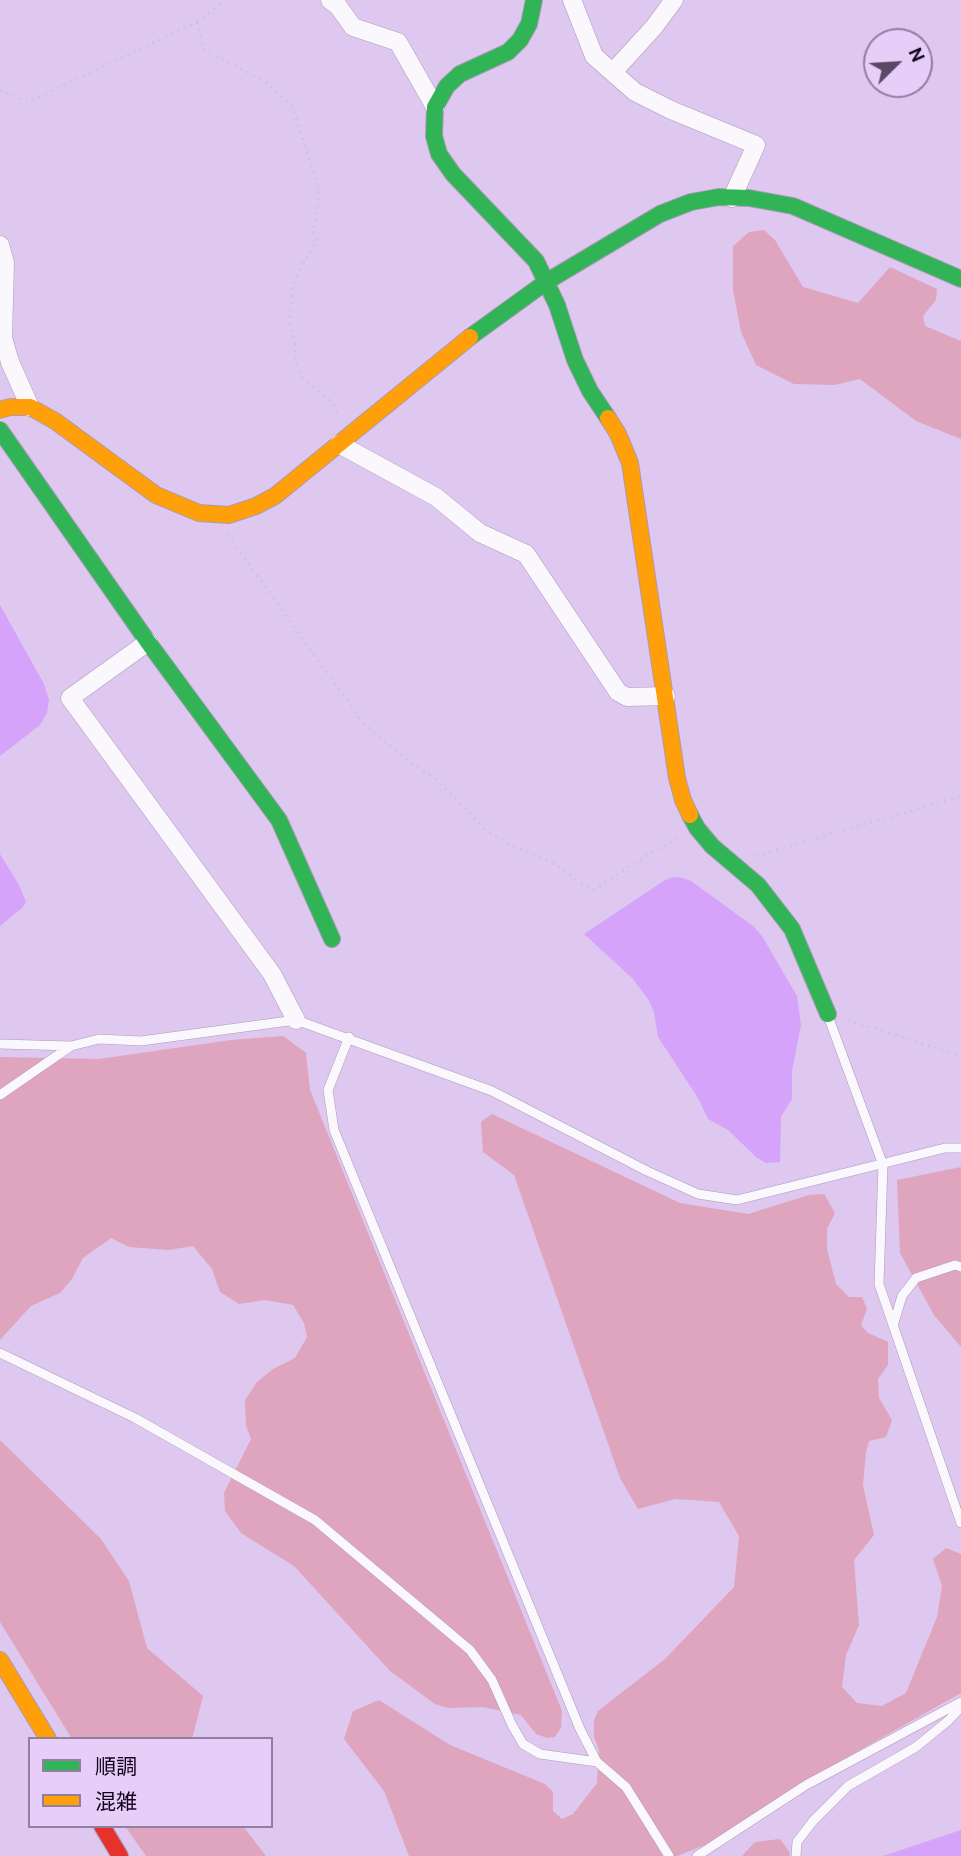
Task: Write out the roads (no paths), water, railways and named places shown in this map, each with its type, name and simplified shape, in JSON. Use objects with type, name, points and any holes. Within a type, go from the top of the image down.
[{"type":"street","points":[[330,0],[338,6],[353,27],[398,42],[435,107]]},
{"type":"street","points":[[534,0],[529,24],[520,40],[508,52],[460,74],[447,86],[435,107],[434,136],[439,153],[453,174],[536,261],[557,305],[575,360],[590,391],[618,434],[630,463],[677,778],[683,800],[697,828],[712,846],[758,885],[792,929],[828,1014]]},
{"type":"street","points":[[572,0],[594,56],[635,92],[756,145],[732,198]]},
{"type":"street","points":[[613,72],[654,27],[674,0]]},
{"type":"street","points":[[3,404],[30,407],[55,421],[156,495],[184,508],[214,515],[229,515],[275,496],[487,323],[546,282],[660,214],[691,202],[732,198],[793,205],[961,279]]},
{"type":"street","points":[[0,246],[5,263],[3,338],[10,362],[30,407]]},
{"type":"street","points":[[0,430],[148,642],[279,820],[332,939]]},
{"type":"street","points":[[343,440],[436,496],[480,533],[526,554],[618,692],[628,697],[666,696]]},
{"type":"street","points":[[148,642],[70,698],[272,974],[296,1020]]},
{"type":"street","points":[[0,1660],[47,1737]]},
{"type":"street","points":[[103,1828],[120,1856]]},
{"type":"lane","points":[[828,1014],[883,1165],[879,1284],[961,1523]]},
{"type":"lane","points":[[0,1044],[71,1046],[99,1040],[141,1041],[296,1020],[492,1091],[647,1171],[698,1194],[737,1200],[945,1149],[961,1148]]},
{"type":"lane","points":[[349,1037],[328,1090],[334,1130],[580,1729],[597,1762],[626,1787],[669,1856]]},
{"type":"lane","points":[[0,1096],[71,1046]]},
{"type":"lane","points":[[893,1326],[902,1296],[916,1278],[955,1265],[961,1267]]},
{"type":"lane","points":[[0,1353],[135,1418],[315,1520],[470,1650],[492,1680],[523,1744],[540,1754],[597,1762]]},
{"type":"lane","points":[[697,1856],[806,1785],[961,1705]]},
{"type":"lane","points":[[796,1856],[797,1842],[813,1821],[848,1786],[916,1747],[949,1720],[961,1705]]}]
